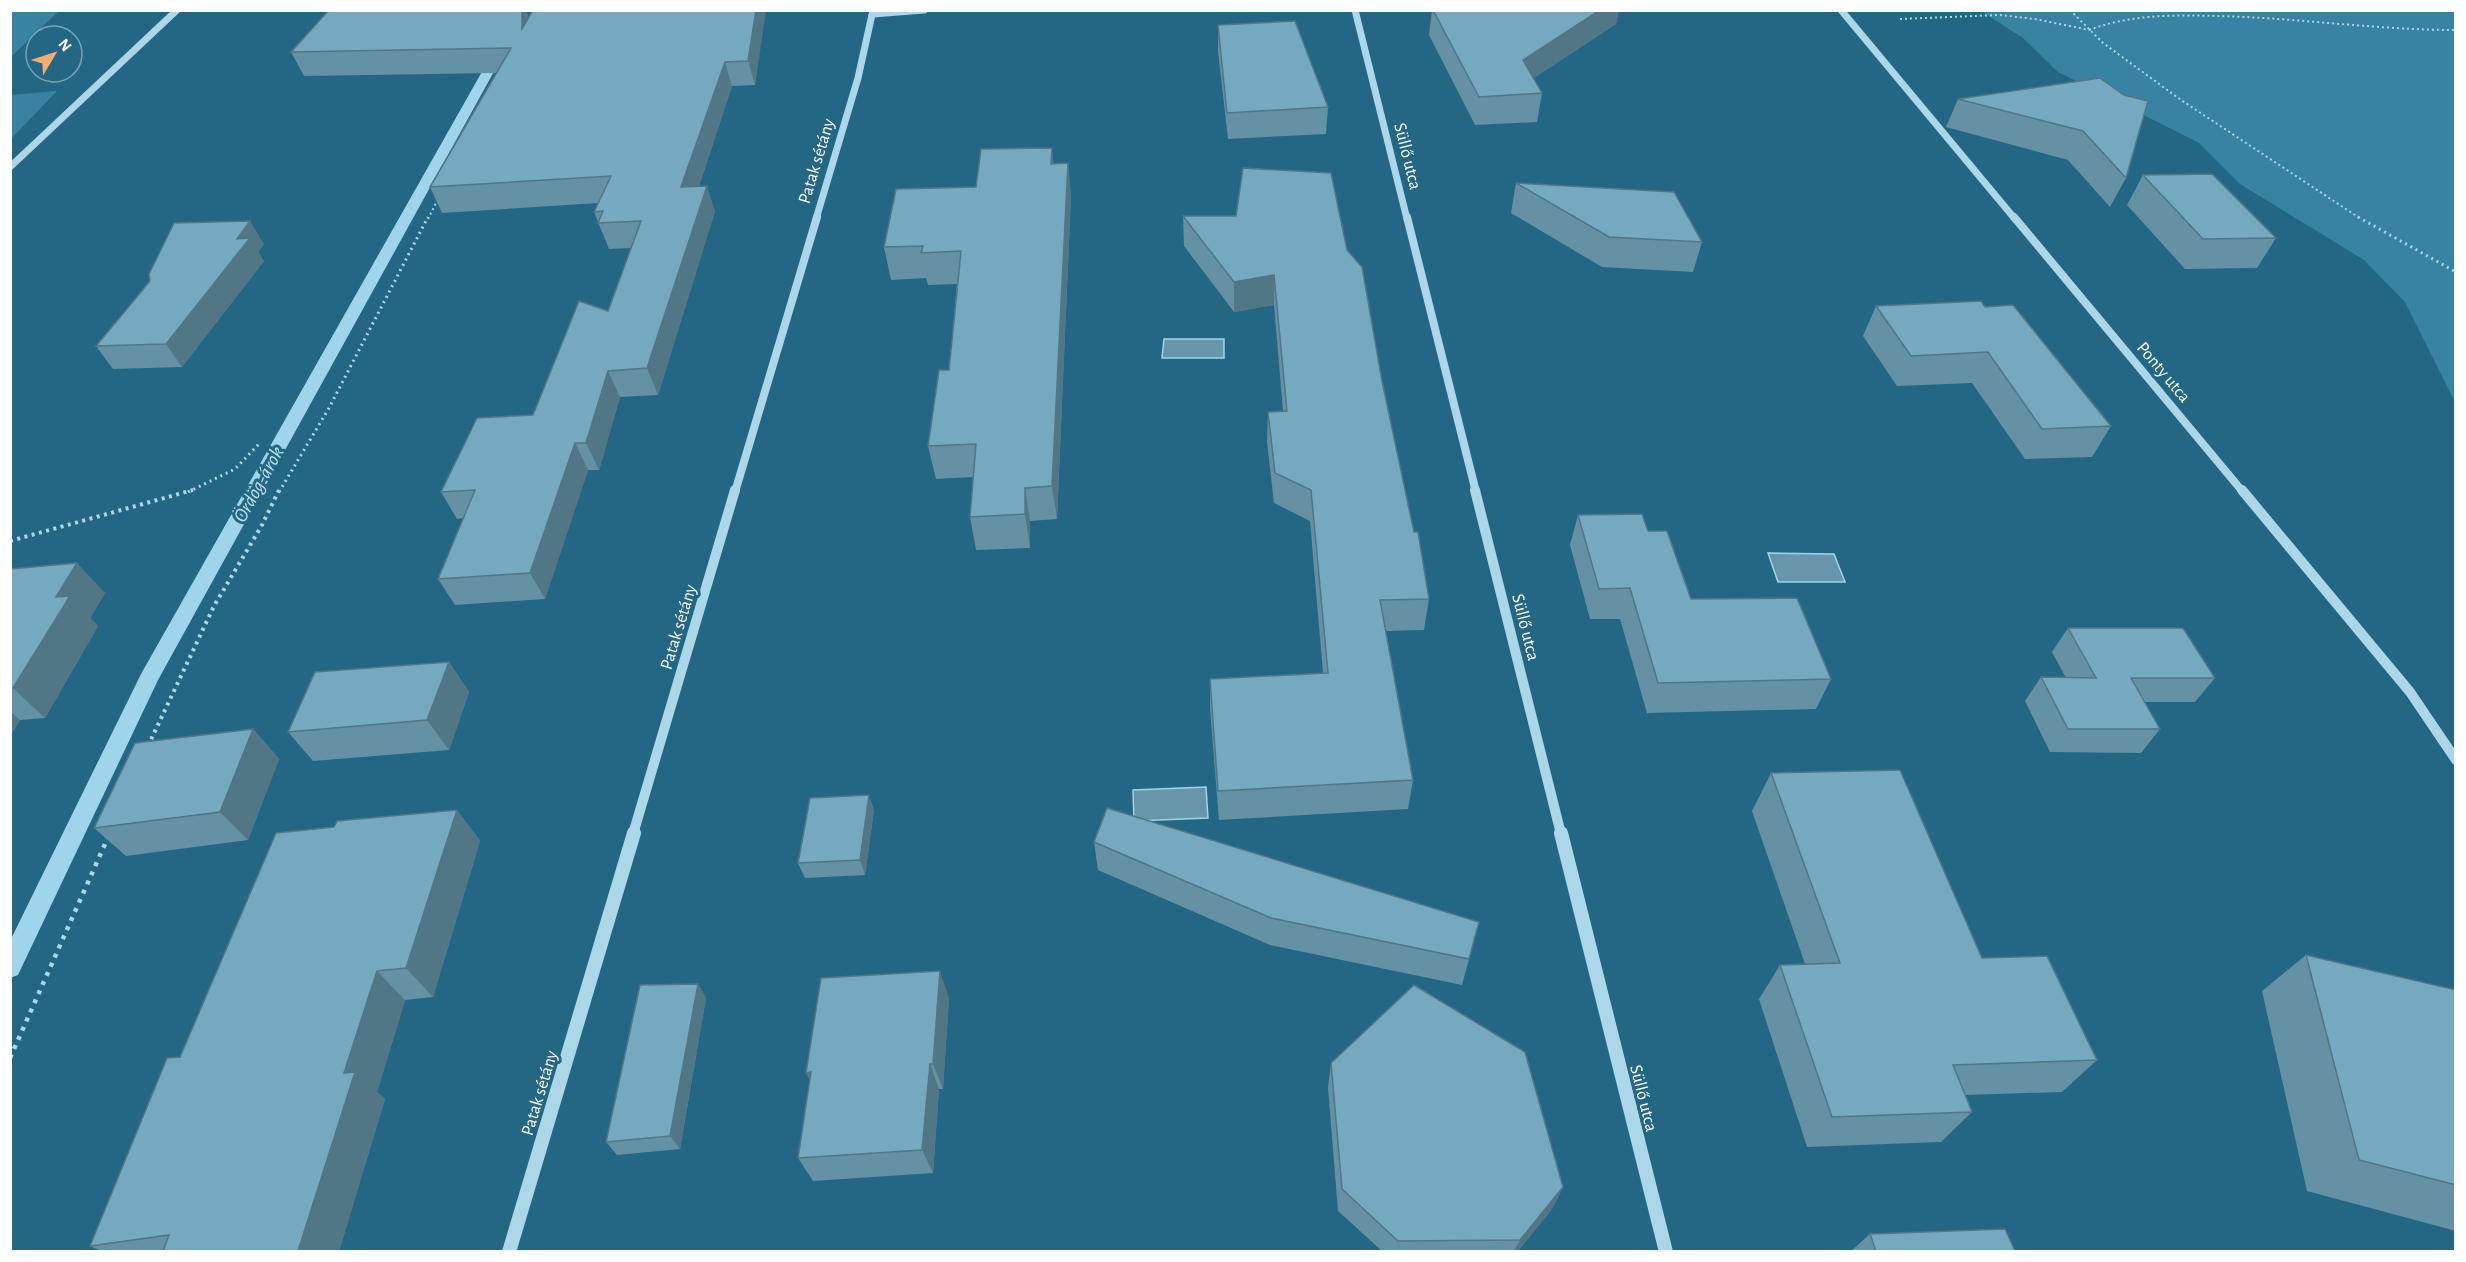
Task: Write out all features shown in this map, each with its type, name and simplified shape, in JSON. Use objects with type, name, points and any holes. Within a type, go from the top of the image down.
[{"type":"street","points":[[10,167],[177,10]]},
{"type":"street","points":[[873,12],[924,10]]},
{"type":"street","name":"Süllő utca","points":[[1354,10],[1666,1251]]},
{"type":"street","name":"Ponty utca","points":[[1841,10],[2410,692],[2456,760]]},
{"type":"street","name":"Patak sétány","points":[[509,1251],[851,101],[867,46],[873,12]]},
{"type":"path","points":[[2070,10],[2089,31],[2148,77],[2308,186],[2345,210],[2456,272]]},
{"type":"path","points":[[2089,31],[2095,25],[2114,19],[2198,14],[2292,18],[2425,30],[2456,30]]},
{"type":"path","points":[[1854,26],[1879,21],[2000,15],[2035,19],[2089,31]]},
{"type":"path","points":[[143,756],[214,606],[262,525],[286,477],[329,408],[442,191]]},
{"type":"path","points":[[10,541],[192,492],[235,469],[259,444]]},
{"type":"path","points":[[10,1058],[110,832]]},
{"type":"shaded area","points":[[11,10],[59,10],[45,24],[24,24],[24,45],[11,57]]},
{"type":"shaded area","points":[[1981,11],[2455,11],[2455,402],[2405,302],[2364,260],[2240,184],[2199,143],[2058,72],[2023,38]]},
{"type":"shaded area","points":[[57,91],[11,139],[11,95]]},
{"type":"shaded area","points":[[1164,339],[1224,339],[1224,358],[1162,358]]},
{"type":"shaded area","points":[[1768,553],[1834,554],[1845,582],[1778,582]]},
{"type":"shaded area","points":[[1206,787],[1208,818],[1134,821],[1133,790]]},
{"type":"building","points":[[329,10],[522,10],[522,29],[533,10],[756,10],[748,61],[725,62],[681,187],[707,186],[647,368],[608,371],[586,443],[575,443],[530,573],[438,579],[475,490],[441,492],[477,418],[533,415],[579,301],[608,311],[641,221],[598,223],[603,211],[594,212],[611,176],[430,187],[511,48],[291,52]]},
{"type":"building","points":[[1433,10],[1600,10],[1523,60],[1542,93],[1479,97]]},
{"type":"building","points":[[1295,21],[1328,107],[1227,113],[1218,25]]},
{"type":"building","points":[[2100,78],[2124,95],[2148,101],[2126,178],[2083,131],[1958,99]]},
{"type":"building","points":[[1052,148],[1051,164],[1068,163],[1052,486],[1025,488],[1025,514],[970,517],[976,444],[928,446],[939,370],[949,370],[961,251],[921,253],[923,246],[884,247],[896,189],[976,187],[981,149]]},
{"type":"building","points":[[1243,168],[1331,173],[1347,250],[1362,267],[1382,381],[1414,532],[1418,532],[1429,599],[1380,600],[1413,780],[1218,791],[1210,679],[1328,673],[1311,490],[1275,473],[1268,412],[1287,411],[1274,275],[1234,282],[1183,216],[1236,216]]},
{"type":"building","points":[[2212,174],[2276,238],[2203,239],[2143,175]]},
{"type":"building","points":[[1516,183],[1674,192],[1702,242],[1609,237]]},
{"type":"building","points":[[250,221],[237,239],[250,238],[166,344],[96,346],[150,281],[149,274],[174,223]]},
{"type":"building","points":[[1981,301],[1985,307],[2013,305],[2111,426],[2042,429],[1988,352],[1911,356],[1876,306]]},
{"type":"building","points":[[1642,514],[1648,531],[1667,531],[1691,599],[1797,598],[1831,679],[1658,683],[1630,588],[1599,589],[1578,515]]},
{"type":"building","points":[[77,563],[56,597],[70,596],[13,688],[10,688],[10,569]]},
{"type":"building","points":[[2068,628],[2183,628],[2215,678],[2131,678],[2160,729],[2068,729],[2041,677],[2096,678]]},
{"type":"building","points":[[449,662],[427,720],[288,732],[315,672]]},
{"type":"building","points":[[253,729],[220,812],[94,828],[135,743]]},
{"type":"building","points":[[1900,770],[1982,958],[2047,956],[2097,1060],[1953,1065],[1972,1112],[1832,1117],[1780,965],[1840,963],[1771,773]]},
{"type":"building","points":[[869,795],[860,860],[798,863],[810,798]]},
{"type":"building","points":[[1107,808],[1479,922],[1469,959],[1271,918],[1094,842]]},
{"type":"building","points":[[457,810],[406,968],[377,971],[344,1073],[355,1072],[298,1251],[163,1251],[169,1235],[90,1246],[167,1058],[180,1057],[276,833],[334,827],[337,821]]},
{"type":"building","points":[[2306,955],[2456,990],[2456,1185],[2359,1160]]},
{"type":"building","points":[[940,971],[933,1064],[930,1064],[922,1150],[798,1158],[811,1072],[806,1073],[821,978]]},
{"type":"building","points":[[698,984],[670,1136],[606,1142],[640,985]]},
{"type":"building","points":[[1414,985],[1525,1052],[1563,1187],[1520,1240],[1398,1241],[1342,1189],[1331,1063]]},
{"type":"building","points":[[2005,1229],[2015,1251],[1876,1251],[1870,1234]]},
{"type":"waterway","name":"Ördög-árok","points":[[10,967],[148,679],[523,10]]}]
